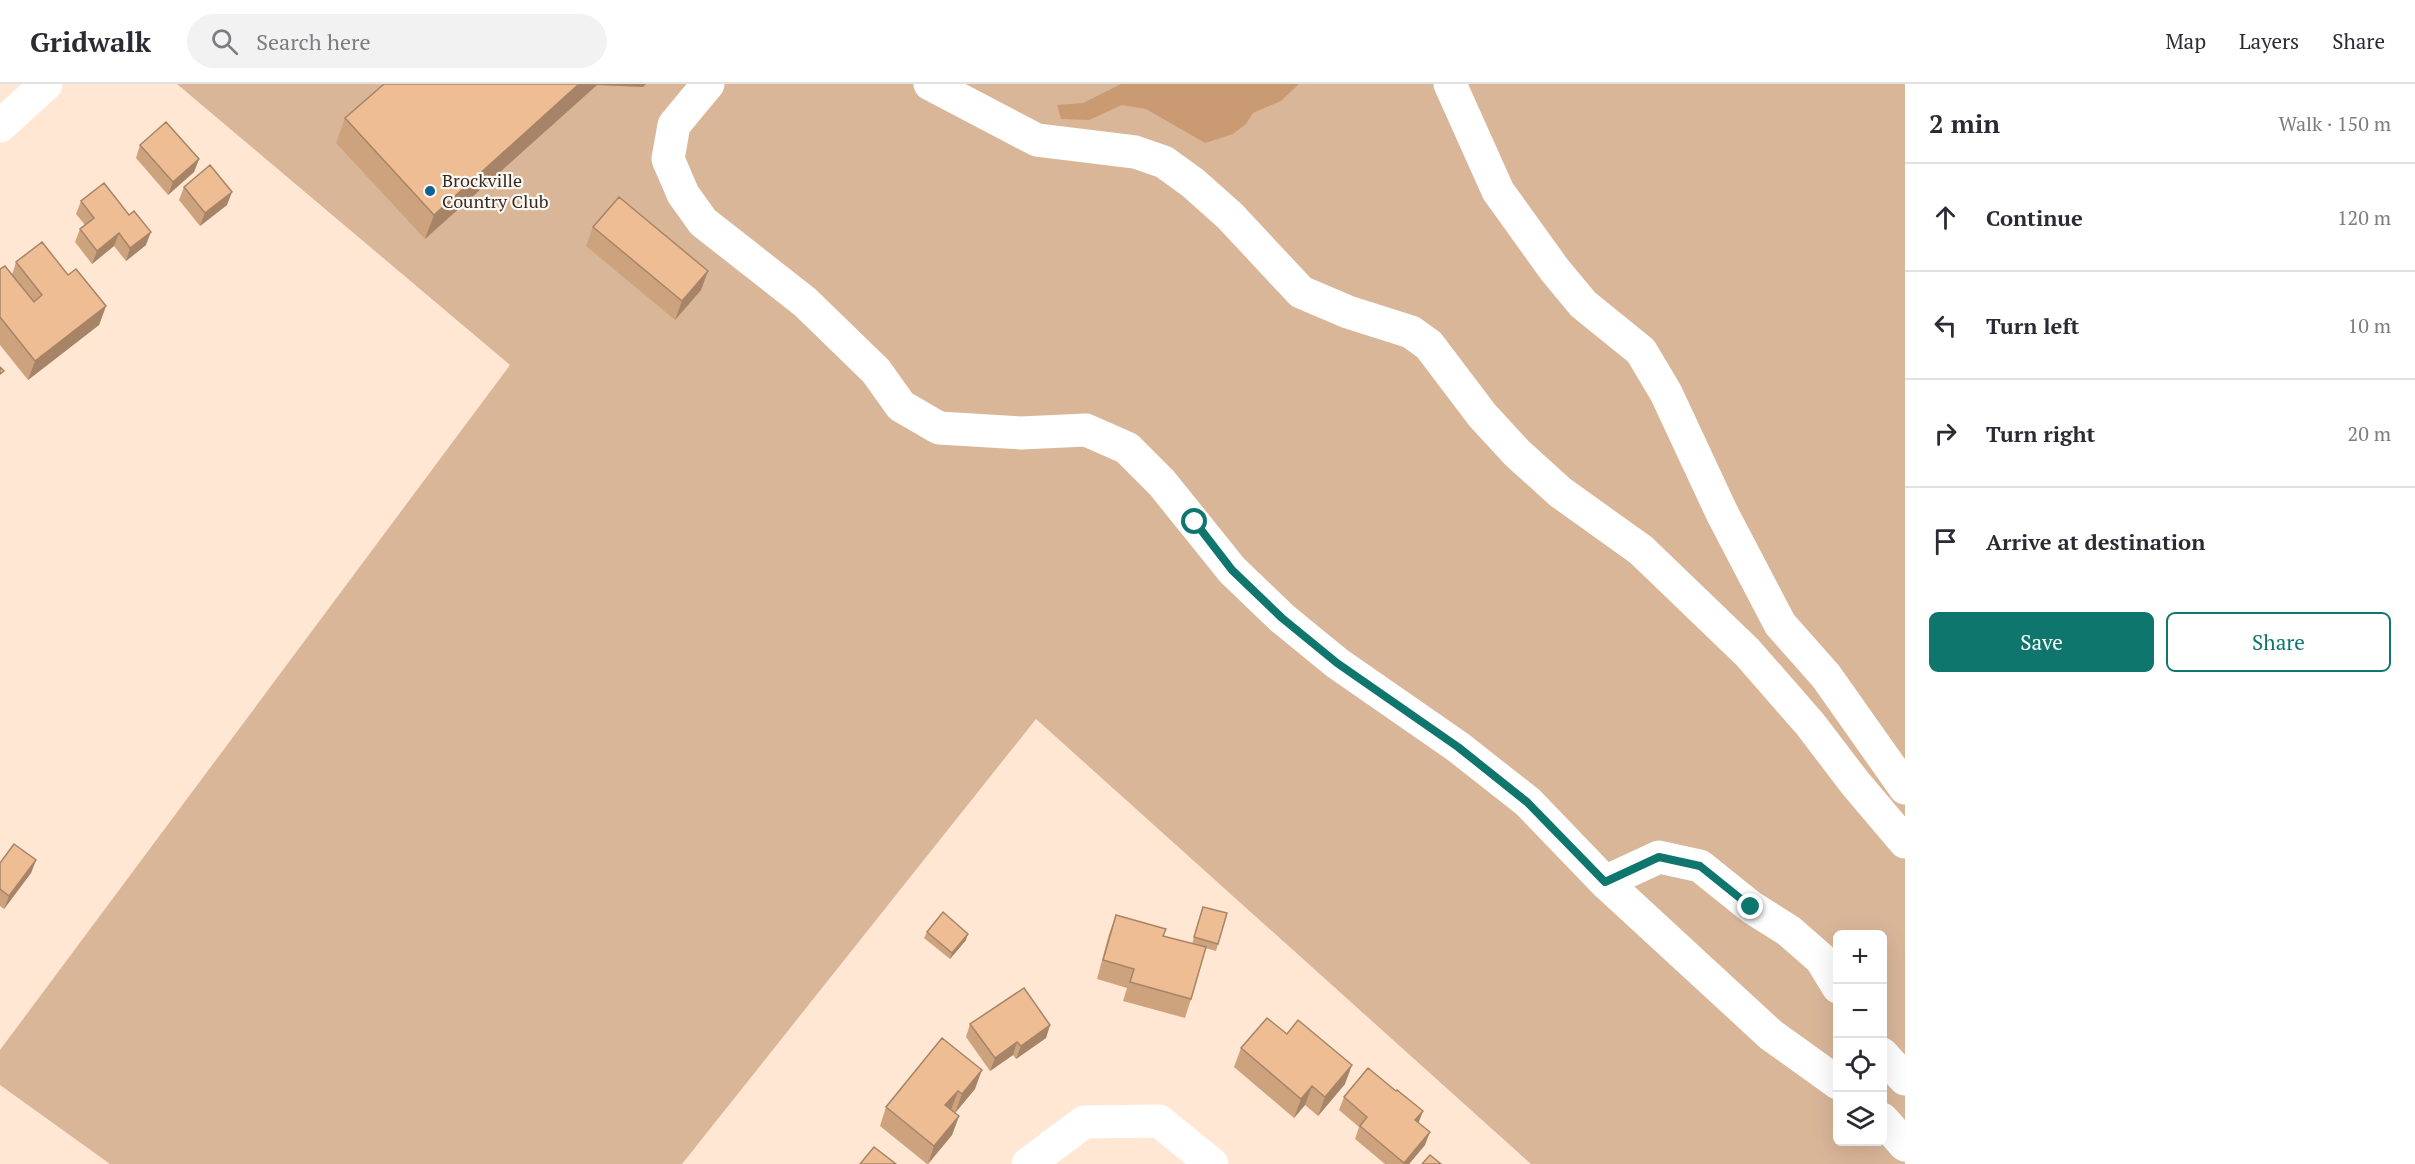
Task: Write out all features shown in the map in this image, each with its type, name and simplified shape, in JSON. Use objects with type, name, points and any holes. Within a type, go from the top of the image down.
[{"type":"street","points":[[0,126],[46,84]]},
{"type":"street","points":[[708,84],[674,125],[668,159],[683,194],[703,222],[805,302],[876,371],[901,406],[939,428],[1021,433],[1086,430],[1127,448],[1162,483],[1232,570],[1282,618],[1337,663],[1458,747],[1527,802],[1605,882],[1771,1035],[1833,1079]]},
{"type":"street","points":[[930,84],[1037,140],[1135,152],[1164,162],[1230,216],[1301,292],[1348,312],[1411,332],[1429,345],[1482,415],[1517,453],[1560,492],[1641,550],[1747,652],[1810,724],[1854,783],[1905,842]]},
{"type":"street","points":[[1450,84],[1498,191],[1554,269],[1583,303],[1641,351],[1666,393],[1722,513],[1780,624],[1826,676],[1905,788]]},
{"type":"street","points":[[1605,882],[1659,857],[1700,866],[1751,907],[1789,931],[1814,952],[1836,984]]},
{"type":"street","points":[[1887,1059],[1905,1079]]},
{"type":"street","points":[[1028,1164],[1084,1122],[1148,1121],[1159,1121],[1212,1164]]},
{"type":"street","points":[[1887,1125],[1905,1145]]},
{"type":"shaded area","name":"Brockville Country Club","points":[[177,84],[1905,84],[1905,1164],[1531,1164],[1036,719],[682,1164],[110,1164],[0,1085],[0,1050],[510,365]]},
{"type":"shaded area","points":[[1121,84],[1299,84],[1281,101],[1253,113],[1246,124],[1233,134],[1205,143],[1146,109],[1122,105],[1089,120],[1061,119],[1057,105],[1083,103]]},
{"type":"building","name":"Brockville Country Club","points":[[384,84],[579,84],[434,215],[345,118]]},
{"type":"building","points":[[166,122],[199,159],[173,182],[140,145]]},
{"type":"building","points":[[210,165],[232,192],[205,213],[184,187]]},
{"type":"building","points":[[104,183],[129,215],[134,211],[151,232],[130,248],[119,233],[97,251],[80,229],[94,218],[81,201]]},
{"type":"building","points":[[619,197],[708,271],[682,301],[593,227]]},
{"type":"building","points":[[42,242],[68,275],[76,269],[106,306],[35,361],[0,317],[0,269],[5,266],[34,302],[42,295],[16,262]]},
{"type":"building","points":[[14,844],[36,860],[9,896],[0,889],[0,863]]},
{"type":"building","points":[[1203,907],[1227,913],[1218,944],[1194,937]]},
{"type":"building","points":[[943,912],[968,934],[952,953],[927,932]]},
{"type":"building","points":[[1116,915],[1166,929],[1163,936],[1206,947],[1191,999],[1130,982],[1134,969],[1103,960]]},
{"type":"building","points":[[1024,988],[1050,1025],[1021,1046],[1017,1042],[995,1058],[970,1024]]},
{"type":"building","points":[[1267,1018],[1287,1034],[1298,1020],[1352,1065],[1325,1097],[1312,1086],[1301,1099],[1241,1048]]},
{"type":"building","points":[[942,1038],[982,1070],[962,1094],[958,1091],[945,1105],[959,1116],[934,1146],[886,1107]]},
{"type":"building","points":[[1368,1068],[1423,1111],[1415,1120],[1430,1132],[1404,1163],[1360,1126],[1367,1117],[1344,1097]]},
{"type":"building","points":[[874,1147],[896,1164],[860,1164]]},
{"type":"building","points":[[1430,1155],[1441,1164],[1422,1164]]},
{"type":"place","name":"Brockville Country Club","points":[[430,191]]},
{"type":"route","points":[[1195,522],[1232,570],[1282,618],[1337,663],[1458,747],[1527,802],[1575,854],[1605,882],[1659,857],[1700,866],[1751,907]]}]
